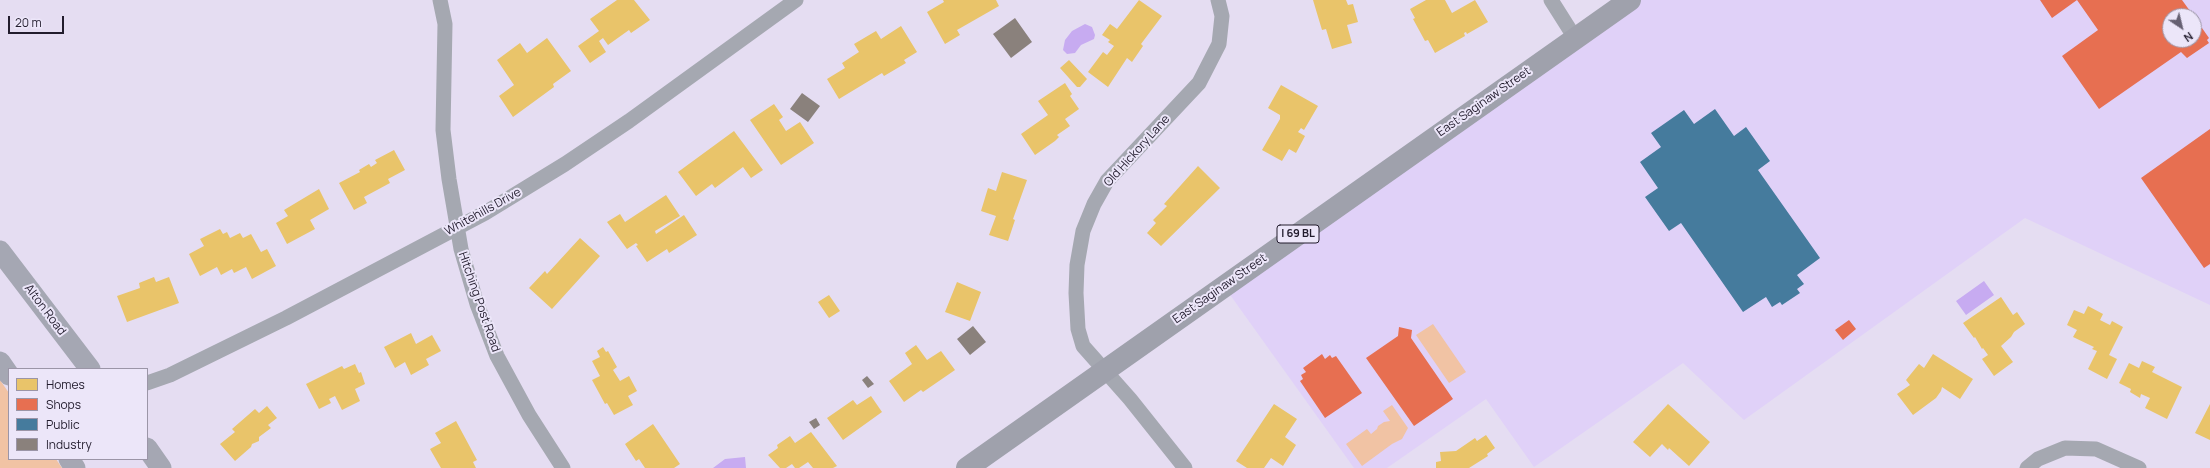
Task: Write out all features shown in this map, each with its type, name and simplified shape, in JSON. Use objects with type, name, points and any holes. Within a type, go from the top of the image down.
[{"type":"main road","name":"East Saginaw Street","points":[[967,468],[1630,0]]},
{"type":"street","name":"Hitching Post Road","points":[[440,0],[445,24],[443,130],[449,179],[461,249],[477,304],[497,356],[529,415],[564,468]]},
{"type":"street","name":"Whitehills Drive","points":[[148,383],[170,375],[286,318],[485,213],[565,164],[629,121],[796,0]]},
{"type":"street","name":"Old Hickory Lane","points":[[1185,468],[1165,442],[1083,346],[1078,329],[1076,265],[1083,231],[1094,204],[1107,182],[1199,83],[1219,44],[1222,16],[1218,0]]},
{"type":"street","points":[[1551,0],[1575,38]]},
{"type":"street","name":"Alton Road","points":[[0,251],[89,368]]},
{"type":"street","points":[[0,362],[8,374]]},
{"type":"street","points":[[2027,468],[2038,459],[2065,448],[2096,449],[2139,468]]},
{"type":"street","points":[[148,449],[161,468]]},
{"type":"shaded area","points":[[1613,0],[2210,0],[2210,305],[2025,218],[1744,420],[1683,363],[1534,467],[1486,399],[1387,468],[1354,468],[1218,278]]},
{"type":"shaded area","points":[[1085,24],[1092,27],[1095,35],[1094,39],[1081,45],[1075,53],[1067,54],[1063,50],[1065,40],[1072,31]]},
{"type":"shaded area","points":[[1984,281],[1994,295],[1966,315],[1956,301]]},
{"type":"shaded area","points":[[1433,324],[1466,372],[1449,383],[1416,335]]},
{"type":"shaded area","points":[[0,380],[8,392],[8,460],[57,460],[62,468],[0,468]]},
{"type":"shaded area","points":[[1392,405],[1408,428],[1402,439],[1392,444],[1362,466],[1346,444],[1367,429],[1371,434],[1377,429],[1378,426],[1384,422],[1390,421],[1383,411]]},
{"type":"shaded area","points":[[745,457],[746,468],[713,468],[725,459]]},
{"type":"building: Homes","points":[[617,0],[634,0],[650,20],[631,33],[629,30],[608,45],[603,38],[599,41],[606,52],[590,63],[578,46],[599,31],[590,19]]},
{"type":"building: Homes","points":[[943,0],[996,0],[999,6],[957,30],[960,35],[945,44],[927,12],[944,2]]},
{"type":"building: Homes","points":[[1139,0],[1162,16],[1141,44],[1143,46],[1132,62],[1127,58],[1108,87],[1088,72],[1103,52],[1107,55],[1114,46],[1108,42],[1110,40],[1102,35],[1110,24],[1117,29]]},
{"type":"building: Homes","points":[[1313,0],[1346,0],[1348,5],[1353,4],[1358,22],[1347,25],[1352,43],[1332,49],[1326,29],[1322,30]]},
{"type":"building: Homes","points":[[1426,0],[1445,0],[1452,13],[1475,0],[1488,22],[1467,34],[1466,32],[1464,33],[1465,36],[1435,53],[1428,40],[1425,41],[1413,19],[1415,18],[1410,9]]},
{"type":"building: Homes","points":[[901,26],[917,52],[904,60],[906,63],[884,76],[882,73],[839,99],[827,79],[845,68],[842,63],[859,52],[854,44],[876,31],[881,39]]},
{"type":"building: Homes","points":[[547,38],[571,71],[553,84],[554,87],[513,117],[499,96],[514,85],[497,60],[520,43],[527,53]]},
{"type":"building: Homes","points":[[1069,60],[1087,79],[1080,87],[1077,87],[1060,68]]},
{"type":"building: Homes","points":[[1065,83],[1072,94],[1070,96],[1079,109],[1065,119],[1070,126],[1057,135],[1059,137],[1055,141],[1035,155],[1021,134],[1048,115],[1038,101]]},
{"type":"building: Homes","points":[[1281,85],[1318,106],[1304,130],[1301,128],[1298,132],[1305,136],[1296,153],[1289,149],[1282,161],[1262,150],[1280,119],[1280,115],[1268,108]]},
{"type":"building: Homes","points":[[774,104],[783,117],[779,120],[786,131],[800,122],[814,143],[781,165],[750,120]]},
{"type":"building: Homes","points":[[734,131],[763,170],[751,178],[743,167],[715,188],[712,184],[696,196],[678,172]]},
{"type":"building: Homes","points":[[394,150],[405,170],[388,179],[390,183],[364,197],[367,203],[354,210],[339,183],[360,172],[359,170],[369,164],[371,167],[377,163],[375,160]]},
{"type":"building: Homes","points":[[1198,166],[1220,188],[1161,246],[1147,233],[1156,223],[1153,220],[1167,206],[1164,204]]},
{"type":"building: Homes","points":[[1002,172],[1027,180],[1013,219],[1015,220],[1008,241],[989,235],[996,216],[981,211],[988,188],[996,191]]},
{"type":"building: Homes","points":[[319,189],[329,209],[310,220],[315,229],[287,244],[276,223],[288,216],[284,210]]},
{"type":"building: Homes","points":[[666,195],[680,216],[655,231],[656,234],[684,215],[697,235],[669,253],[667,249],[647,262],[636,246],[638,245],[636,243],[627,249],[607,222],[620,214],[625,222]]},
{"type":"building: Homes","points":[[220,229],[223,234],[227,232],[230,238],[240,233],[243,238],[251,234],[261,252],[267,249],[276,266],[252,279],[246,267],[234,273],[232,269],[221,275],[217,267],[200,276],[189,254],[204,246],[200,239]]},
{"type":"building: Homes","points":[[580,238],[600,256],[552,309],[529,288],[545,271],[547,274]]},
{"type":"building: Homes","points":[[154,277],[156,282],[169,277],[179,303],[127,322],[117,296],[140,288],[139,283]]},
{"type":"building: Homes","points":[[957,282],[981,292],[970,321],[945,312]]},
{"type":"building: Homes","points":[[829,295],[840,311],[829,318],[818,302]]},
{"type":"building: Homes","points":[[2001,297],[2013,315],[2017,312],[2025,324],[2014,332],[2011,337],[2001,346],[2013,362],[1994,376],[1982,359],[1988,355],[1963,323]]},
{"type":"building: Homes","points":[[2088,306],[2103,314],[2100,320],[2110,325],[2112,321],[2123,327],[2109,355],[2117,359],[2107,379],[2088,369],[2097,351],[2092,349],[2094,347],[2073,337],[2077,330],[2067,325],[2074,310],[2084,314]]},
{"type":"building: Homes","points":[[411,333],[416,344],[432,335],[441,351],[426,359],[429,365],[411,375],[405,362],[395,368],[384,347]]},
{"type":"building: Homes","points":[[916,345],[927,360],[941,351],[955,370],[923,392],[921,390],[904,402],[889,381],[912,364],[905,353]]},
{"type":"building: Homes","points":[[603,347],[606,352],[608,351],[617,367],[613,370],[620,381],[629,376],[637,391],[628,396],[633,405],[614,415],[607,403],[605,404],[592,380],[600,376],[592,361],[600,357],[597,351]]},
{"type":"building: Homes","points":[[1933,354],[1973,379],[1960,399],[1942,387],[1936,398],[1913,415],[1897,394],[1910,385],[1906,380],[1919,364],[1924,368]]},
{"type":"building: Homes","points":[[2142,361],[2155,367],[2152,372],[2182,387],[2167,419],[2145,408],[2150,398],[2141,394],[2140,398],[2130,392],[2131,389],[2119,383],[2129,363],[2139,368]]},
{"type":"building: Homes","points":[[355,364],[359,373],[361,372],[365,384],[355,389],[360,401],[342,410],[335,396],[329,399],[331,403],[319,409],[306,384],[342,366],[344,369]]},
{"type":"building: Homes","points":[[871,396],[882,412],[843,440],[827,418],[853,400],[857,405]]},
{"type":"building: Homes","points":[[1274,404],[1297,419],[1285,437],[1296,445],[1283,466],[1271,458],[1264,468],[1247,468],[1236,461]]},
{"type":"building: Homes","points":[[1668,404],[1710,442],[1689,466],[1669,448],[1668,450],[1662,444],[1650,457],[1633,442]]},
{"type":"building: Homes","points":[[2210,404],[2210,440],[2195,433]]},
{"type":"building: Homes","points":[[267,406],[277,418],[268,425],[271,428],[259,437],[259,441],[252,444],[251,447],[235,461],[220,444],[235,432],[232,429],[255,409],[259,413]]},
{"type":"building: Homes","points":[[456,421],[477,460],[473,462],[476,468],[441,468],[430,449],[441,443],[435,433]]},
{"type":"building: Homes","points":[[653,424],[680,464],[674,468],[645,468],[639,459],[636,461],[625,444]]},
{"type":"building: Homes","points":[[811,432],[837,466],[833,468],[813,468],[808,462],[799,468],[795,468],[792,464],[786,468],[780,468],[768,455],[778,448],[777,445],[790,436],[795,443]]},
{"type":"building: Homes","points":[[1486,435],[1495,448],[1487,454],[1488,456],[1469,468],[1436,468],[1436,462],[1441,461],[1440,452],[1456,451],[1475,438],[1477,441]]},
{"type":"building: Shops","points":[[2040,0],[2077,0],[2052,18]]},
{"type":"building: Shops","points":[[2077,0],[2182,0],[2188,8],[2162,8],[2162,48],[2202,48],[2187,58],[2181,52],[2099,109],[2062,56],[2098,30]]},
{"type":"building: Shops","points":[[2202,28],[2209,38],[2207,40],[2209,43],[2202,48]]},
{"type":"building: Shops","points":[[2210,129],[2210,264],[2204,268],[2141,178]]},
{"type":"building: Shops","points":[[1849,320],[1856,329],[1843,340],[1835,330]]},
{"type":"building: Shops","points":[[1399,327],[1412,330],[1411,338],[1453,399],[1414,426],[1366,358],[1398,336]]},
{"type":"building: Shops","points":[[1322,354],[1325,359],[1330,355],[1332,358],[1336,356],[1362,393],[1325,418],[1300,381],[1303,379],[1301,375],[1306,372],[1303,368]]},
{"type":"building: Public","points":[[1715,109],[1734,136],[1746,127],[1770,161],[1758,170],[1820,258],[1797,275],[1804,284],[1797,289],[1800,293],[1782,305],[1780,302],[1772,307],[1766,297],[1743,312],[1681,223],[1669,231],[1645,197],[1658,188],[1640,162],[1661,147],[1651,133],[1684,110],[1694,124]]},
{"type":"building: Industry","points":[[1015,18],[1032,42],[1011,58],[993,34]]},
{"type":"building: Industry","points":[[802,93],[820,106],[808,122],[790,109]]},
{"type":"building: Industry","points":[[973,326],[986,342],[970,355],[957,339]]},
{"type":"building: Industry","points":[[867,376],[874,384],[868,388],[862,380]]},
{"type":"building: Industry","points":[[816,418],[820,425],[814,429],[809,422]]}]
